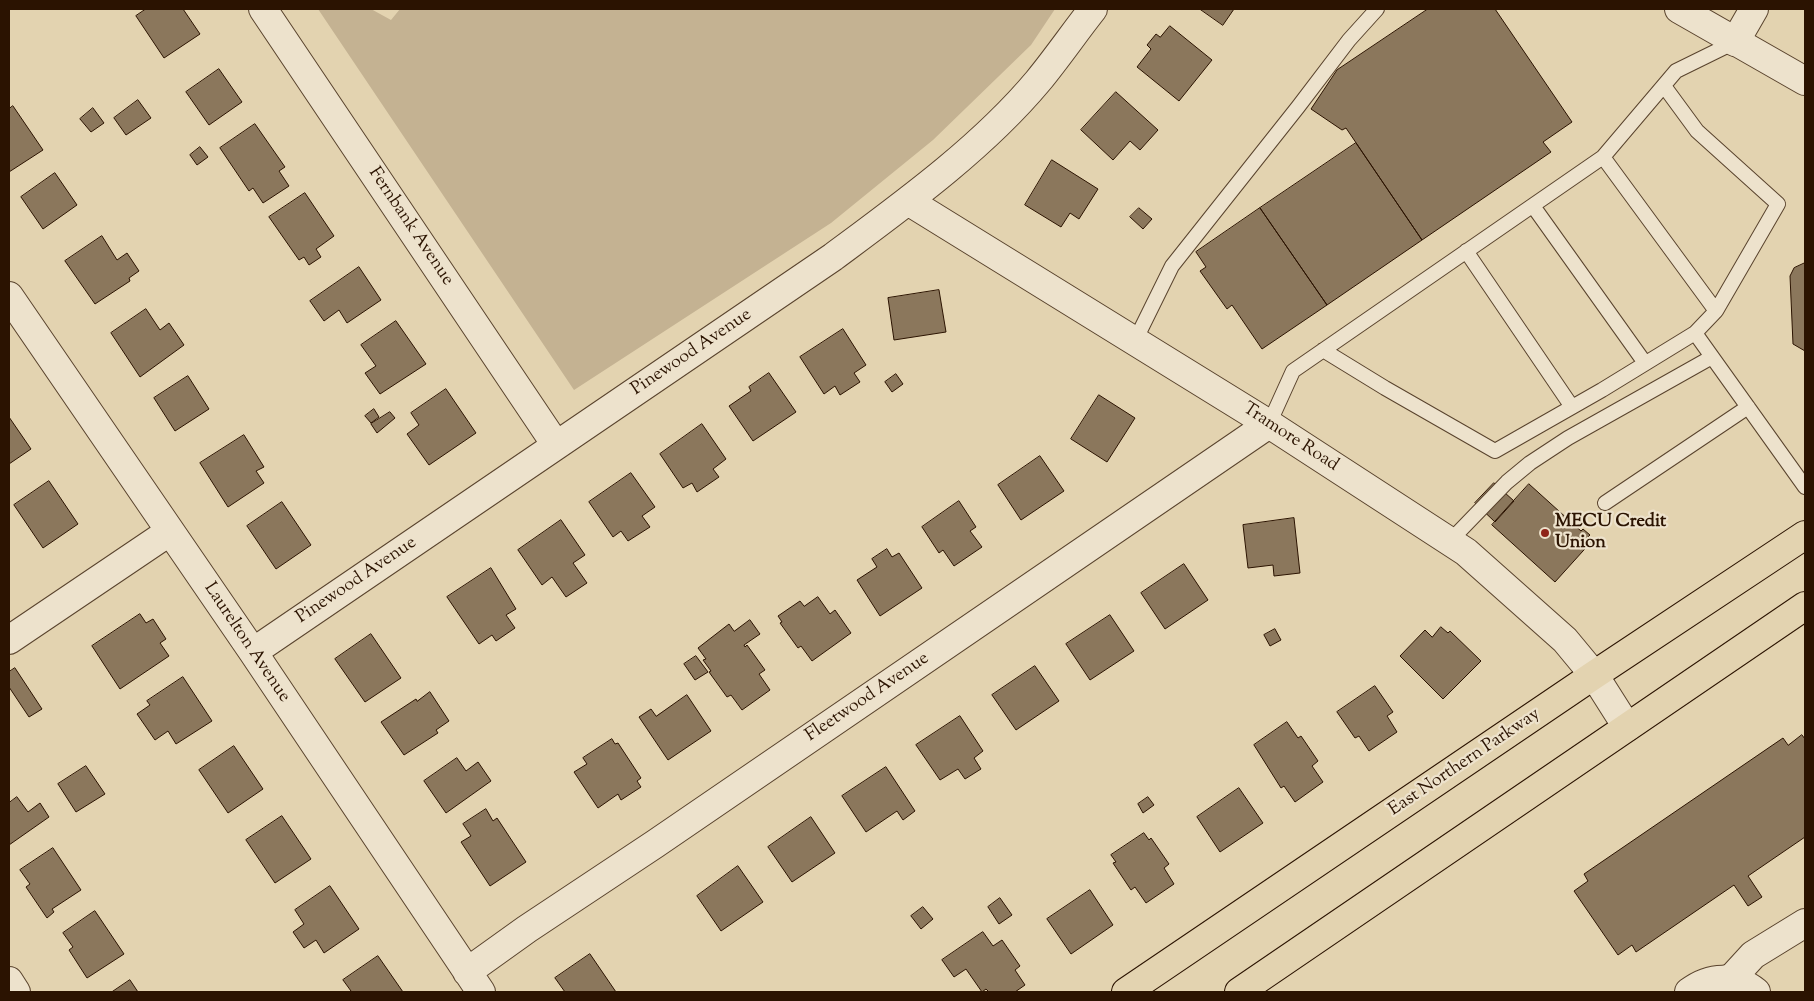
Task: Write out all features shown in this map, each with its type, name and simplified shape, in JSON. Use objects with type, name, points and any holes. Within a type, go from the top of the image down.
[{"type":"main road","name":"East Northern Parkway","points":[[1126,992],[1594,675],[1805,535]]},
{"type":"main road","points":[[1240,992],[1805,606]]},
{"type":"street","name":"Fernbank Avenue","points":[[263,9],[556,445]]},
{"type":"street","name":"Pinewood Avenue","points":[[253,652],[833,257],[908,201],[973,146],[1008,113],[1038,81],[1093,9]]},
{"type":"street","points":[[1678,9],[1805,81]]},
{"type":"street","points":[[1735,42],[1754,9]]},
{"type":"street","name":"Tramore Road","points":[[908,201],[1269,424],[1466,552],[1565,640],[1594,675],[1626,727]]},
{"type":"street","name":"Laurelton Avenue","points":[[9,296],[253,652],[474,982]]},
{"type":"street","name":"Fleetwood Avenue","points":[[474,982],[527,929],[1269,424]]},
{"type":"street","points":[[9,640],[169,532]]},
{"type":"street","points":[[1731,979],[1753,955],[1805,923]]},
{"type":"street","points":[[1689,992],[1700,984],[1716,979],[1731,979],[1747,985],[1756,992]]},
{"type":"street","points":[[9,981],[16,992]]},
{"type":"lane","points":[[1135,341],[1172,266],[1349,40],[1377,9]]},
{"type":"lane","points":[[1269,424],[1293,371],[1603,158],[1676,71],[1735,42]]},
{"type":"lane","points":[[1323,350],[1384,388],[1495,451],[1695,333],[1716,311],[1778,204],[1697,131],[1664,86]]},
{"type":"lane","points":[[1603,158],[1716,311]]},
{"type":"lane","points":[[1533,206],[1645,363]]},
{"type":"lane","points":[[1466,251],[1572,407]]},
{"type":"lane","points":[[1695,333],[1805,487]]},
{"type":"lane","points":[[1450,541],[1507,482],[1530,463],[1576,433],[1712,357]]},
{"type":"lane","points":[[1604,503],[1748,407]]},
{"type":"shaded area","points":[[318,9],[371,9],[391,20],[400,9],[1055,9],[1031,45],[933,140],[831,223],[574,390]]},
{"type":"building","points":[[146,9],[183,9],[200,34],[164,58],[136,16]]},
{"type":"building","points":[[1200,9],[1234,9],[1223,25]]},
{"type":"building","points":[[1428,9],[1495,9],[1572,122],[1543,142],[1551,152],[1422,240],[1346,128],[1342,130],[1311,109],[1337,70]]},
{"type":"building","points":[[1170,26],[1212,60],[1179,101],[1137,67],[1151,49],[1147,45],[1156,34],[1160,37]]},
{"type":"building","points":[[219,69],[242,102],[209,125],[186,92]]},
{"type":"building","points":[[1116,92],[1158,130],[1140,150],[1130,141],[1113,160],[1081,130]]},
{"type":"building","points":[[138,100],[151,118],[126,135],[114,118]]},
{"type":"building","points":[[13,106],[43,150],[9,172],[9,109]]},
{"type":"building","points":[[93,108],[104,123],[91,132],[80,119]]},
{"type":"building","points":[[255,124],[285,167],[279,171],[289,186],[263,203],[253,188],[249,191],[220,148]]},
{"type":"building","points":[[1356,143],[1422,240],[1327,305],[1260,208]]},
{"type":"building","points":[[200,147],[208,157],[197,165],[190,155]]},
{"type":"building","points":[[1052,160],[1098,189],[1079,219],[1070,213],[1061,227],[1025,205]]},
{"type":"building","points":[[55,173],[77,205],[43,229],[21,197]]},
{"type":"building","points":[[305,193],[334,236],[316,249],[321,257],[309,265],[304,257],[299,260],[269,217]]},
{"type":"building","points":[[1139,208],[1152,219],[1143,229],[1130,217]]},
{"type":"building","points":[[1260,208],[1327,305],[1262,349],[1232,305],[1227,309],[1200,271],[1206,267],[1196,252]]},
{"type":"building","points":[[102,236],[117,260],[127,253],[139,271],[129,278],[130,281],[95,304],[65,261]]},
{"type":"building","points":[[1805,263],[1805,351],[1793,344],[1790,276],[1794,268]]},
{"type":"building","points":[[359,267],[381,300],[347,323],[339,310],[324,321],[310,301]]},
{"type":"building","points":[[939,290],[946,332],[894,340],[888,298]]},
{"type":"building","points":[[146,309],[160,330],[169,323],[184,345],[140,377],[111,333]]},
{"type":"building","points":[[396,321],[426,364],[380,394],[365,373],[376,366],[361,345]]},
{"type":"building","points":[[843,329],[866,365],[854,373],[860,382],[840,395],[835,386],[824,394],[800,357]]},
{"type":"building","points":[[769,373],[796,412],[753,441],[729,406],[751,391],[749,387]]},
{"type":"building","points":[[896,374],[903,384],[892,392],[885,382]]},
{"type":"building","points":[[188,376],[209,409],[175,431],[154,398]]},
{"type":"building","points":[[446,389],[476,433],[429,465],[407,434],[419,425],[411,413]]},
{"type":"building","points":[[1099,395],[1135,418],[1107,462],[1071,439]]},
{"type":"building","points":[[374,409],[379,417],[371,423],[365,416]]},
{"type":"building","points":[[390,412],[395,418],[377,433],[371,424]]},
{"type":"building","points":[[9,417],[31,449],[9,464]]},
{"type":"building","points":[[702,424],[726,459],[713,469],[719,477],[697,492],[692,483],[683,488],[660,454]]},
{"type":"building","points":[[244,435],[264,467],[256,471],[264,483],[228,507],[200,463]]},
{"type":"building","points":[[1040,456],[1064,491],[1021,520],[998,485]]},
{"type":"building","points":[[631,473],[655,507],[642,516],[650,527],[628,541],[621,531],[613,537],[589,502]]},
{"type":"building","points":[[49,481],[78,524],[43,548],[14,505]]},
{"type":"building","points":[[1494,483],[1514,501],[1495,522],[1475,503]]},
{"type":"building","name":"MECU Credit Union","points":[[1529,484],[1581,531],[1583,529],[1590,535],[1588,537],[1592,541],[1555,582],[1492,525]]},
{"type":"building","points":[[959,501],[976,527],[970,531],[982,547],[954,566],[943,550],[939,553],[922,527]]},
{"type":"building","points":[[282,502],[311,545],[276,569],[247,526]]},
{"type":"building","points":[[1294,518],[1300,573],[1274,576],[1273,565],[1248,568],[1243,525]]},
{"type":"building","points":[[561,520],[585,555],[573,563],[587,583],[566,597],[552,577],[542,585],[518,550]]},
{"type":"building","points":[[887,549],[892,557],[899,553],[922,588],[880,616],[857,580],[877,567],[872,559]]},
{"type":"building","points":[[1184,564],[1208,600],[1165,629],[1141,593]]},
{"type":"building","points":[[491,568],[516,609],[506,615],[515,628],[496,641],[492,635],[479,644],[447,597]]},
{"type":"building","points":[[818,597],[830,614],[835,610],[851,633],[812,661],[801,646],[798,648],[780,623],[782,622],[778,616],[800,601],[804,606]]},
{"type":"building","points":[[140,614],[146,623],[153,619],[166,639],[160,643],[169,656],[120,689],[92,646]]},
{"type":"building","points":[[1110,615],[1134,651],[1090,680],[1066,644]]},
{"type":"building","points":[[750,620],[760,634],[744,645],[745,647],[747,645],[765,670],[759,674],[770,690],[742,710],[731,695],[727,697],[709,672],[711,671],[703,660],[706,659],[698,648],[729,624],[734,631]]},
{"type":"building","points":[[1441,627],[1448,633],[1450,631],[1481,661],[1443,699],[1400,656],[1425,630],[1432,637]]},
{"type":"building","points":[[1275,629],[1281,640],[1270,646],[1264,635]]},
{"type":"building","points":[[371,634],[401,678],[365,702],[335,659]]},
{"type":"building","points":[[696,656],[708,672],[695,680],[684,664]]},
{"type":"building","points":[[1035,666],[1059,701],[1016,730],[992,695]]},
{"type":"building","points":[[15,668],[42,709],[29,717],[9,687],[9,672]]},
{"type":"building","points":[[183,677],[212,721],[176,744],[168,731],[155,740],[137,714],[150,705],[147,701]]},
{"type":"building","points":[[1375,686],[1393,712],[1387,716],[1397,732],[1369,751],[1359,736],[1355,738],[1337,712]]},
{"type":"building","points":[[430,692],[449,721],[436,730],[438,733],[404,755],[381,722]]},
{"type":"building","points":[[687,695],[711,731],[668,760],[639,717],[651,709],[656,716]]},
{"type":"building","points":[[960,716],[983,751],[974,758],[981,769],[965,779],[958,769],[940,780],[916,745]]},
{"type":"building","points":[[1287,722],[1298,738],[1301,736],[1318,761],[1312,766],[1323,782],[1295,802],[1284,786],[1281,788],[1254,745]]},
{"type":"building","points":[[1802,735],[1805,739],[1805,837],[1748,876],[1762,897],[1748,906],[1734,885],[1636,952],[1632,945],[1618,955],[1574,891],[1588,881],[1584,874],[1783,738],[1788,745]]},
{"type":"building","points":[[612,739],[615,744],[618,743],[641,778],[637,781],[641,787],[621,800],[618,794],[598,808],[574,772],[587,764],[583,758]]},
{"type":"building","points":[[234,746],[263,789],[228,813],[199,770]]},
{"type":"building","points":[[457,758],[466,771],[478,762],[491,781],[446,813],[424,781]]},
{"type":"building","points":[[86,766],[105,794],[76,812],[58,784]]},
{"type":"building","points":[[886,767],[915,811],[903,820],[897,811],[866,832],[842,796]]},
{"type":"building","points":[[1239,788],[1263,823],[1220,852],[1197,817]]},
{"type":"building","points":[[17,797],[28,812],[40,803],[49,817],[9,845],[9,803]]},
{"type":"building","points":[[1148,797],[1154,805],[1143,813],[1138,804]]},
{"type":"building","points":[[486,809],[493,821],[497,818],[526,862],[490,886],[461,842],[471,836],[463,824]]},
{"type":"building","points":[[282,816],[311,859],[275,883],[246,840]]},
{"type":"building","points":[[811,817],[835,853],[792,882],[768,847]]},
{"type":"building","points":[[1144,833],[1149,840],[1151,838],[1169,864],[1164,868],[1174,884],[1146,903],[1135,887],[1131,890],[1113,863],[1116,862],[1111,855]]},
{"type":"building","points":[[53,848],[81,890],[52,909],[54,912],[47,918],[26,887],[30,884],[20,870]]},
{"type":"building","points":[[738,866],[763,902],[721,931],[697,896]]},
{"type":"building","points":[[330,886],[359,929],[324,953],[316,940],[304,948],[293,932],[304,924],[295,910]]},
{"type":"building","points":[[1090,890],[1113,925],[1071,954],[1047,919]]},
{"type":"building","points":[[1000,898],[1012,915],[999,924],[988,907]]},
{"type":"building","points":[[923,907],[933,919],[921,929],[911,916]]},
{"type":"building","points":[[95,911],[124,954],[87,978],[69,950],[73,947],[63,933]]},
{"type":"building","points":[[983,932],[993,946],[1002,940],[1020,966],[1015,970],[1025,985],[1015,992],[989,992],[986,989],[982,992],[966,969],[954,977],[942,960]]},
{"type":"building","points":[[590,954],[616,992],[565,992],[555,978]]},
{"type":"building","points":[[378,956],[403,992],[349,992],[351,991],[343,980]]},
{"type":"building","points":[[130,980],[138,992],[112,992]]},
{"type":"place","name":"MECU Credit Union","points":[[1545,533]]}]
